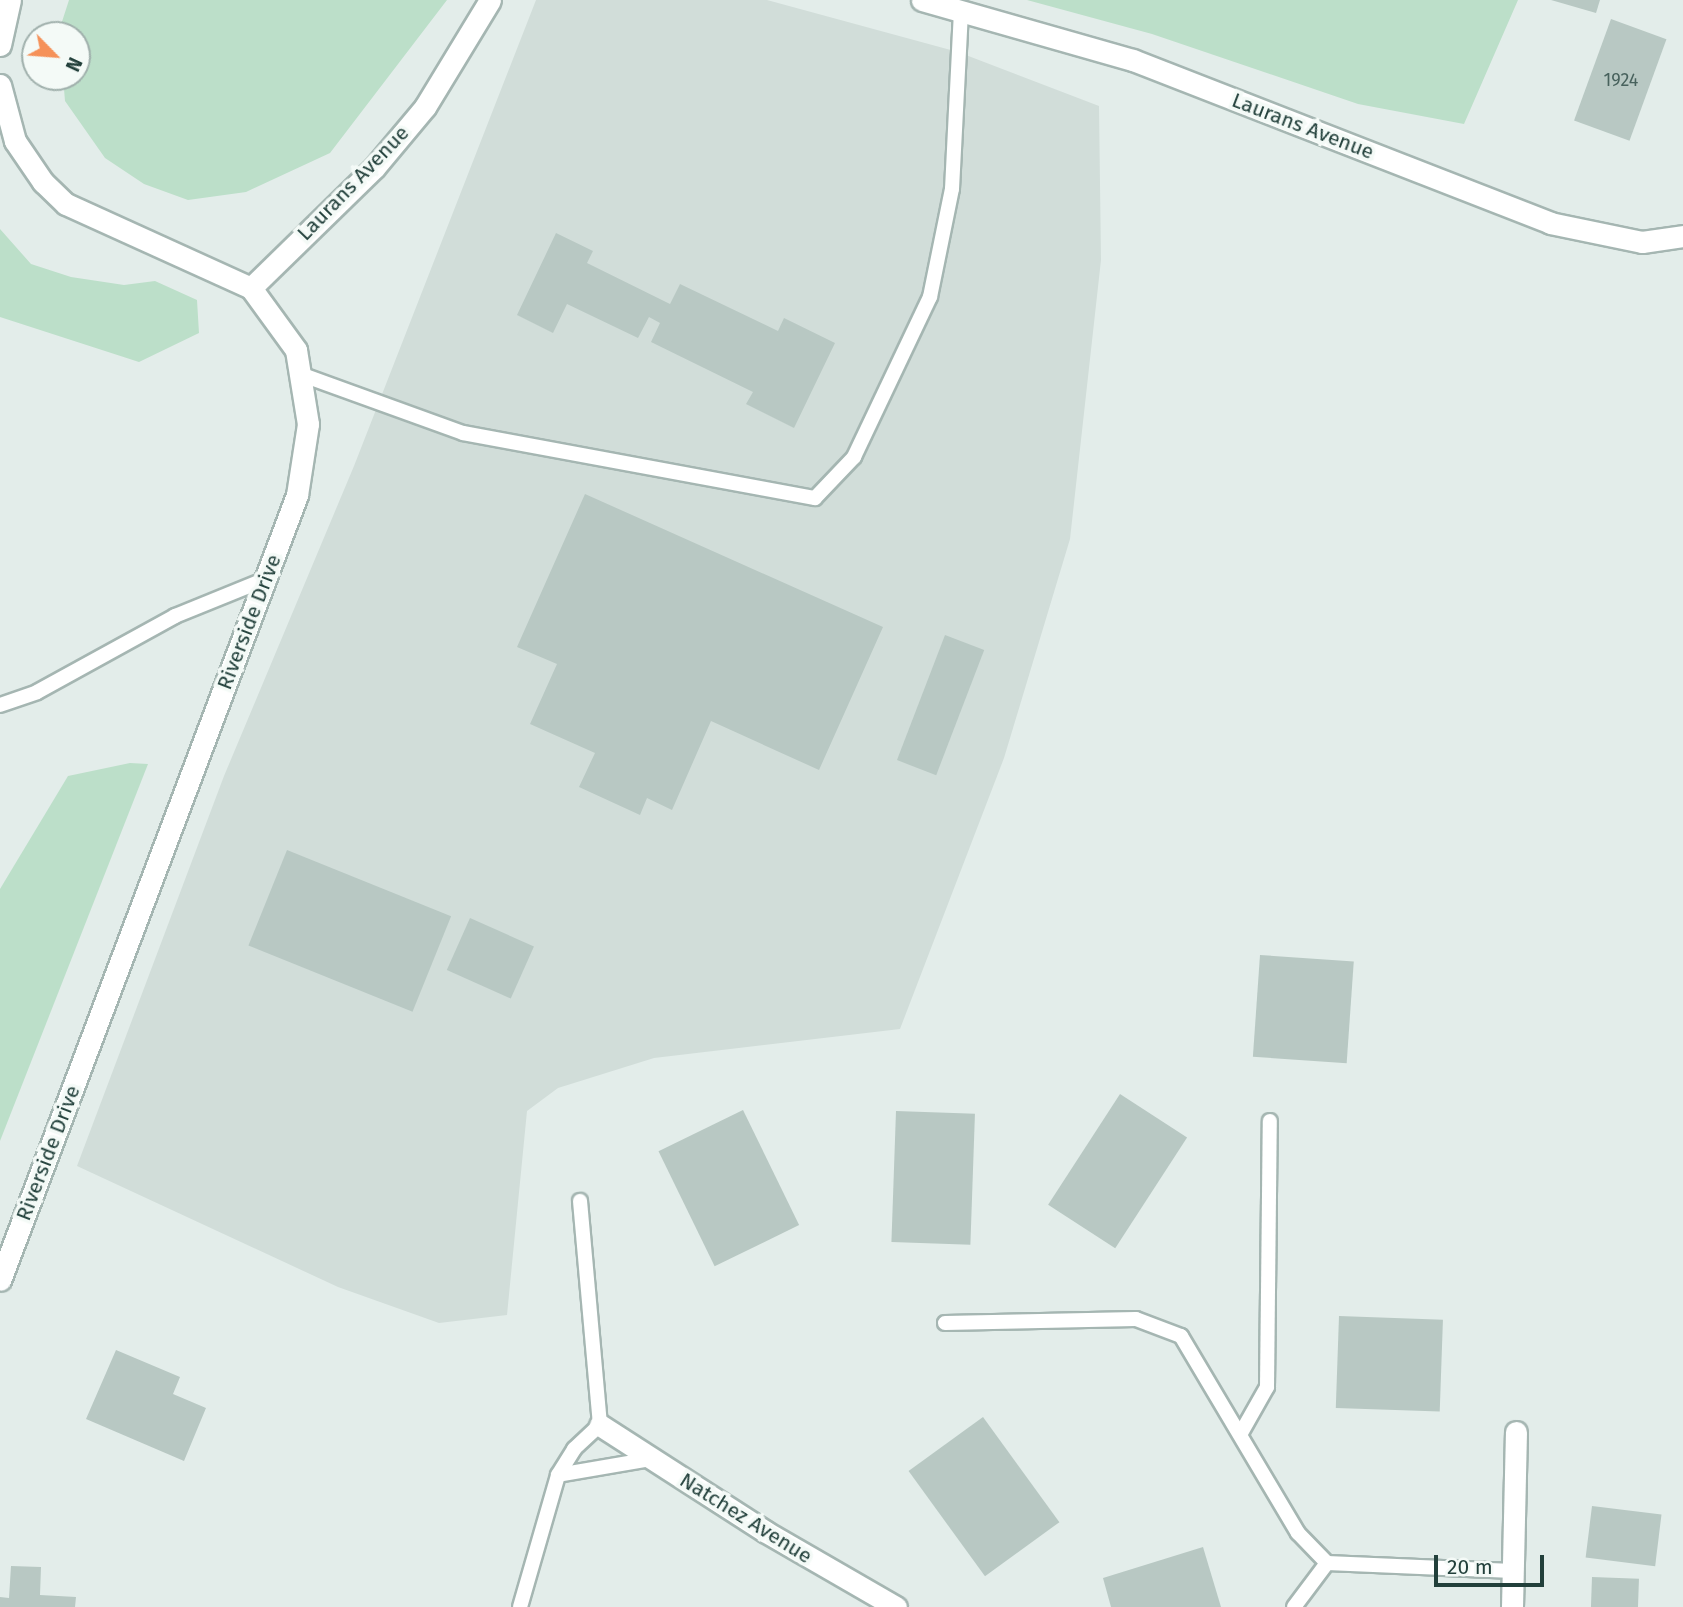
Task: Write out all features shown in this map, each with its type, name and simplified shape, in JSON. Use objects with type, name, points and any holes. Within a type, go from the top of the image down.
[{"type":"street","points":[[0,45],[10,0]]},
{"type":"street","name":"Laurans Avenue","points":[[251,288],[374,168],[417,118],[490,0]]},
{"type":"street","name":"Laurans Avenue","points":[[922,0],[1133,60],[1550,223],[1642,242],[1683,236]]},
{"type":"street","name":"Riverside Drive","points":[[0,85],[15,141],[43,182],[66,204],[251,288],[296,350],[308,424],[297,495],[0,1280]]},
{"type":"street","name":"Natchez Avenue","points":[[600,1425],[895,1607]]},
{"type":"street","points":[[1512,1607],[1516,1432]]},
{"type":"lane","points":[[300,374],[463,433],[815,498],[854,457],[930,297],[952,189],[961,13]]},
{"type":"lane","points":[[0,705],[37,692],[175,616],[266,579]]},
{"type":"lane","points":[[1241,1433],[1267,1387],[1270,1121]]},
{"type":"lane","points":[[520,1607],[558,1475],[575,1449],[600,1425],[580,1201]]},
{"type":"lane","points":[[945,1322],[1136,1319],[1181,1336],[1298,1533],[1327,1563],[1513,1571]]},
{"type":"lane","points":[[558,1475],[652,1459]]},
{"type":"lane","points":[[1294,1607],[1327,1563]]},
{"type":"shaded area","points":[[536,0],[767,0],[958,52],[1099,106],[1101,260],[1070,539],[1004,758],[900,1029],[654,1058],[558,1088],[527,1111],[507,1315],[439,1323],[338,1287],[77,1166],[224,776],[354,466]]},
{"type":"green space","points":[[69,0],[447,0],[330,153],[246,192],[188,200],[144,184],[105,158],[65,101],[64,91],[91,91],[91,21],[62,21]]},
{"type":"green space","points":[[1027,0],[1518,0],[1464,124],[1358,104],[1152,34]]},
{"type":"green space","points":[[0,229],[31,264],[71,277],[124,285],[155,281],[197,300],[199,333],[139,362],[0,317]]},
{"type":"green space","points":[[130,763],[148,764],[0,1141],[0,889],[68,776]]},
{"type":"building","points":[[1551,0],[1600,0],[1596,13]]},
{"type":"building","points":[[1611,19],[1666,39],[1630,141],[1574,120]]},
{"type":"building","points":[[556,233],[593,251],[587,263],[670,304],[680,284],[778,331],[784,318],[835,343],[794,428],[746,404],[753,392],[651,342],[660,323],[649,317],[638,338],[567,304],[553,333],[517,315]]},
{"type":"building","points":[[585,494],[883,627],[819,770],[711,721],[672,810],[647,798],[640,815],[579,787],[595,753],[530,724],[557,664],[517,647]]},
{"type":"building","points":[[945,635],[984,650],[936,775],[897,760]]},
{"type":"building","points":[[287,850],[451,916],[413,1012],[248,945]]},
{"type":"building","points":[[470,918],[534,946],[511,999],[447,970]]},
{"type":"building","points":[[1260,955],[1354,962],[1347,1063],[1253,1057]]},
{"type":"building","points":[[1120,1094],[1187,1138],[1115,1248],[1048,1205]]},
{"type":"building","points":[[743,1110],[799,1225],[715,1266],[659,1151]]},
{"type":"building","points":[[896,1111],[975,1114],[970,1245],[891,1242]]},
{"type":"building","points":[[1339,1316],[1443,1320],[1440,1412],[1336,1408]]},
{"type":"building","points":[[116,1350],[180,1377],[173,1394],[206,1408],[184,1461],[86,1419]]},
{"type":"building","points":[[983,1417],[1059,1522],[985,1576],[909,1471]]},
{"type":"building","points":[[1592,1506],[1661,1515],[1655,1566],[1586,1558]]},
{"type":"building","points":[[1203,1547],[1221,1607],[1111,1607],[1103,1578]]},
{"type":"building","points":[[11,1566],[41,1567],[40,1595],[76,1597],[75,1607],[0,1607],[0,1597],[9,1598]]},
{"type":"building","points":[[1592,1577],[1639,1579],[1638,1607],[1591,1607]]}]
